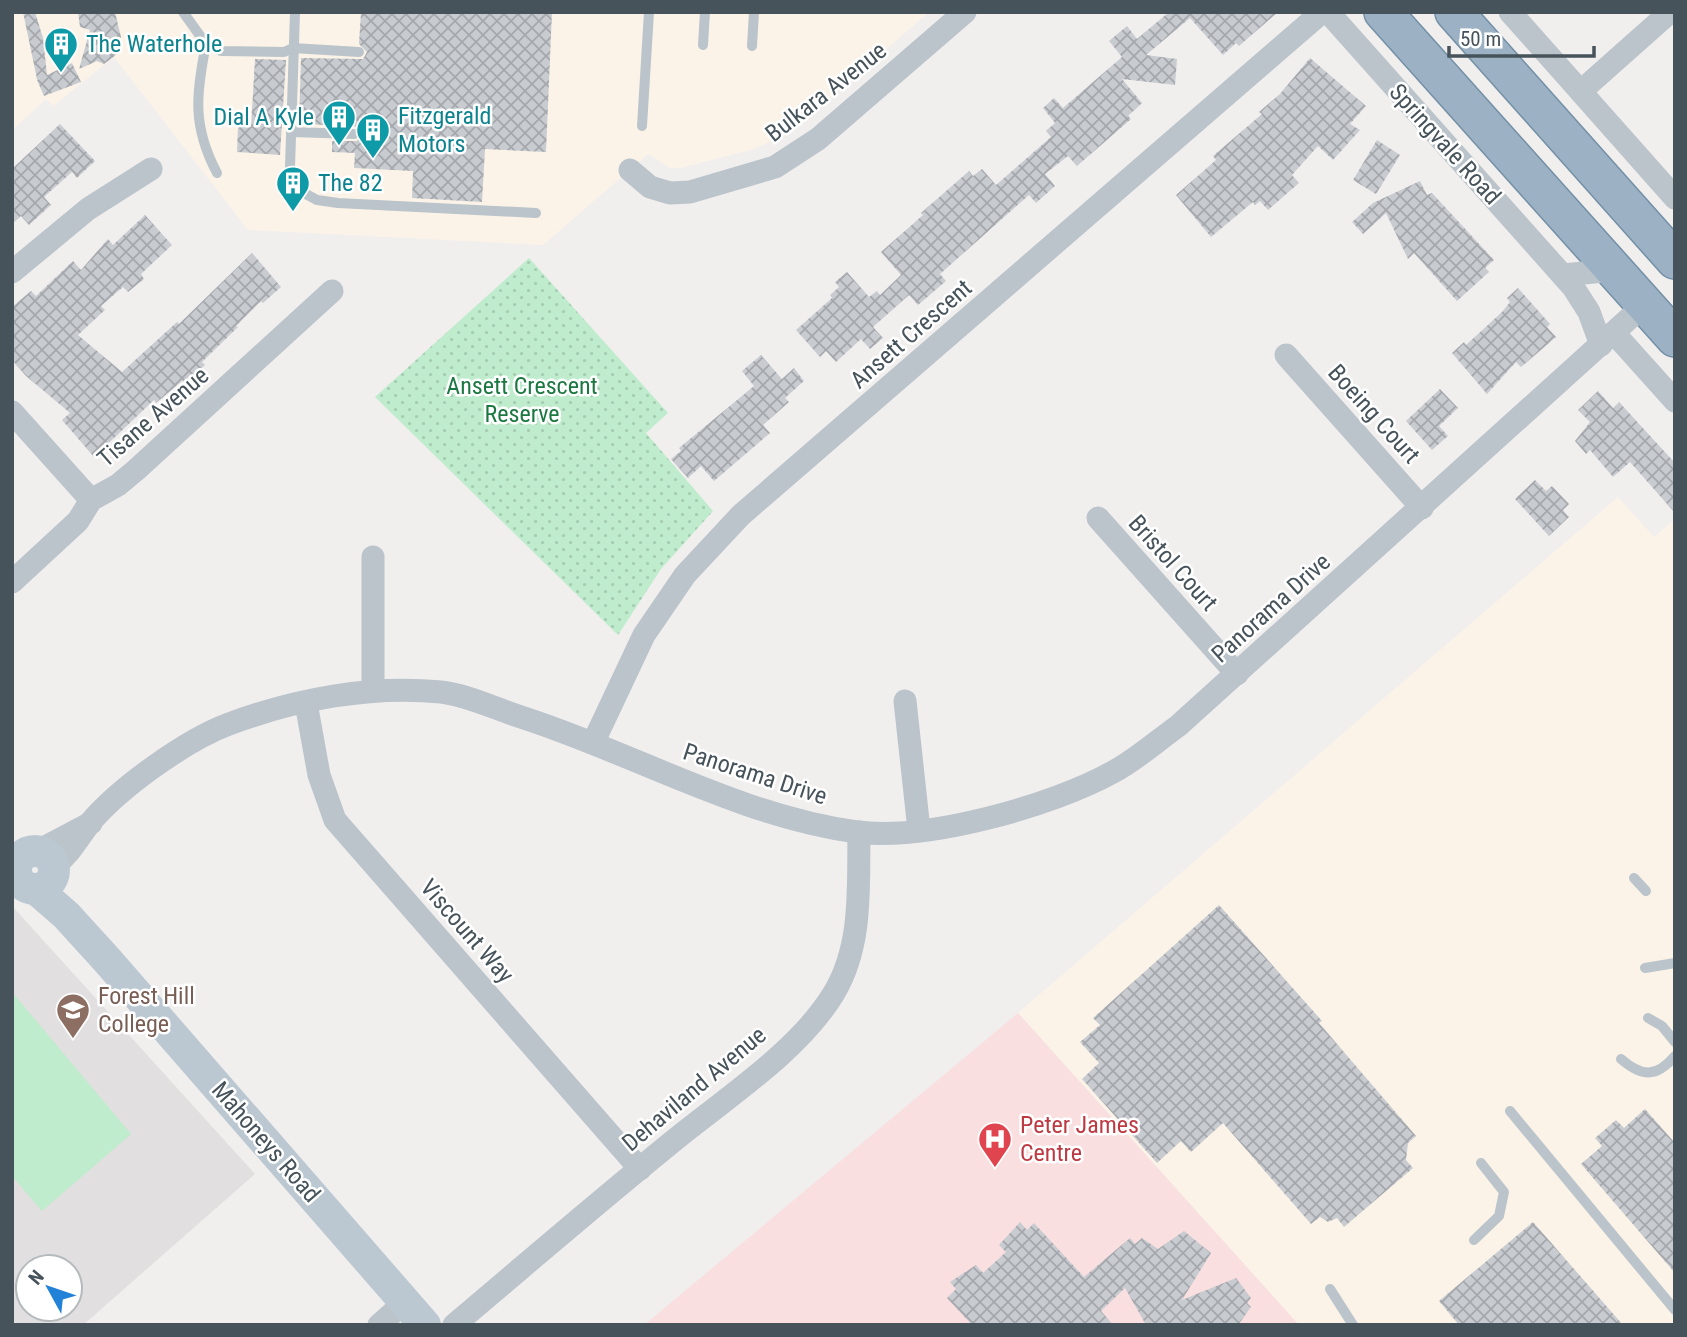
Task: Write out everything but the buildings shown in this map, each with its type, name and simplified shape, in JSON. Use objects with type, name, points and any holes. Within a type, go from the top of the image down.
[{"type":"highway","name":"Springvale Road","points":[[1383,12],[1675,338]]},
{"type":"highway","points":[[1454,12],[1675,260]]},
{"type":"main road","name":"Mahoneys Road","points":[[32,861],[107,960],[415,1313]]},
{"type":"street","name":"Bulkara Avenue","points":[[630,170],[650,187],[670,193],[690,192],[775,167],[818,139],[965,12]]},
{"type":"street","name":"Ansett Crescent","points":[[593,743],[643,635],[685,575],[741,515],[1322,12]]},
{"type":"street","name":"Springvale Road","points":[[1328,12],[1563,275],[1585,302],[1607,339],[1675,401]]},
{"type":"street","points":[[1510,12],[1675,198]]},
{"type":"street","points":[[1581,91],[1670,12]]},
{"type":"street","points":[[12,272],[88,209],[150,169]]},
{"type":"street","points":[[1563,275],[1614,270]]},
{"type":"street","name":"Tisane Avenue","points":[[12,582],[72,528],[91,500],[118,485],[136,470],[331,291]]},
{"type":"street","name":"Panorama Drive","points":[[32,861],[90,823],[169,757],[199,739],[227,725],[306,703],[373,690],[445,692],[593,743],[782,815],[859,832],[919,830],[966,823],[1041,803],[1113,772],[1178,726],[1644,305]]},
{"type":"street","name":"Boeing Court","points":[[1286,355],[1422,508]]},
{"type":"street","points":[[12,412],[91,500]]},
{"type":"street","name":"Bristol Court","points":[[1098,518],[1237,674]]},
{"type":"street","points":[[373,558],[373,690]]},
{"type":"street","points":[[905,701],[919,830]]},
{"type":"street","name":"Viscount Way","points":[[306,703],[319,775],[335,820],[640,1169]]},
{"type":"street","name":"Dehaviland Avenue","points":[[454,1325],[793,1041],[834,993],[848,962],[856,929],[859,832]]},
{"type":"street","points":[[379,1325],[415,1313]]},
{"type":"lane","points":[[183,12],[206,44],[221,51],[284,52],[293,48],[359,52]]},
{"type":"lane","points":[[295,12],[289,167],[304,193],[317,200],[536,213]]},
{"type":"lane","points":[[642,126],[649,12]]},
{"type":"lane","points":[[703,45],[705,12]]},
{"type":"lane","points":[[752,46],[754,12]]},
{"type":"lane","points":[[206,44],[197,90],[199,127],[206,152],[217,173]]},
{"type":"lane","points":[[291,132],[354,134]]},
{"type":"lane","points":[[1634,878],[1646,891]]},
{"type":"lane","points":[[1645,968],[1675,963]]},
{"type":"lane","points":[[1648,1018],[1662,1026],[1675,1042]]},
{"type":"lane","points":[[1621,1059],[1636,1071],[1647,1075],[1662,1070],[1675,1056]]},
{"type":"lane","points":[[1510,1111],[1675,1310]]},
{"type":"lane","points":[[1474,1240],[1499,1216],[1504,1192],[1481,1163]]},
{"type":"lane","points":[[1330,1289],[1353,1325]]},
{"type":"shaded area","points":[[12,12],[929,12],[804,121],[777,138],[754,149],[681,168],[670,168],[648,154],[543,245],[248,230],[114,57],[53,106],[46,99],[12,130]]},
{"type":"shaded area","points":[[1618,497],[1654,537],[1675,519],[1675,1325],[1299,1325],[1018,1013]]},
{"type":"shaded area","name":"Forest Hill College","points":[[12,906],[255,1174],[83,1325],[12,1325]]},
{"type":"shaded area","name":"Peter James Centre","points":[[1018,1013],[1299,1325],[644,1325]]},
{"type":"green space","name":"Ansett Crescent Reserve","points":[[529,258],[668,413],[646,433],[713,511],[661,569],[618,635],[375,397]]},
{"type":"green space","points":[[12,992],[131,1134],[42,1211],[12,1176]]},
{"type":"place","name":"The Waterhole","points":[[61,74]]},
{"type":"place","name":"Dial A Kyle","points":[[339,147]]},
{"type":"place","name":"Fitzgerald Motors","points":[[373,160]]},
{"type":"place","name":"The 82","points":[[293,213]]},
{"type":"place","name":"Forest Hill College","points":[[73,1040]]},
{"type":"place","name":"Peter James Centre","points":[[995,1169]]}]
